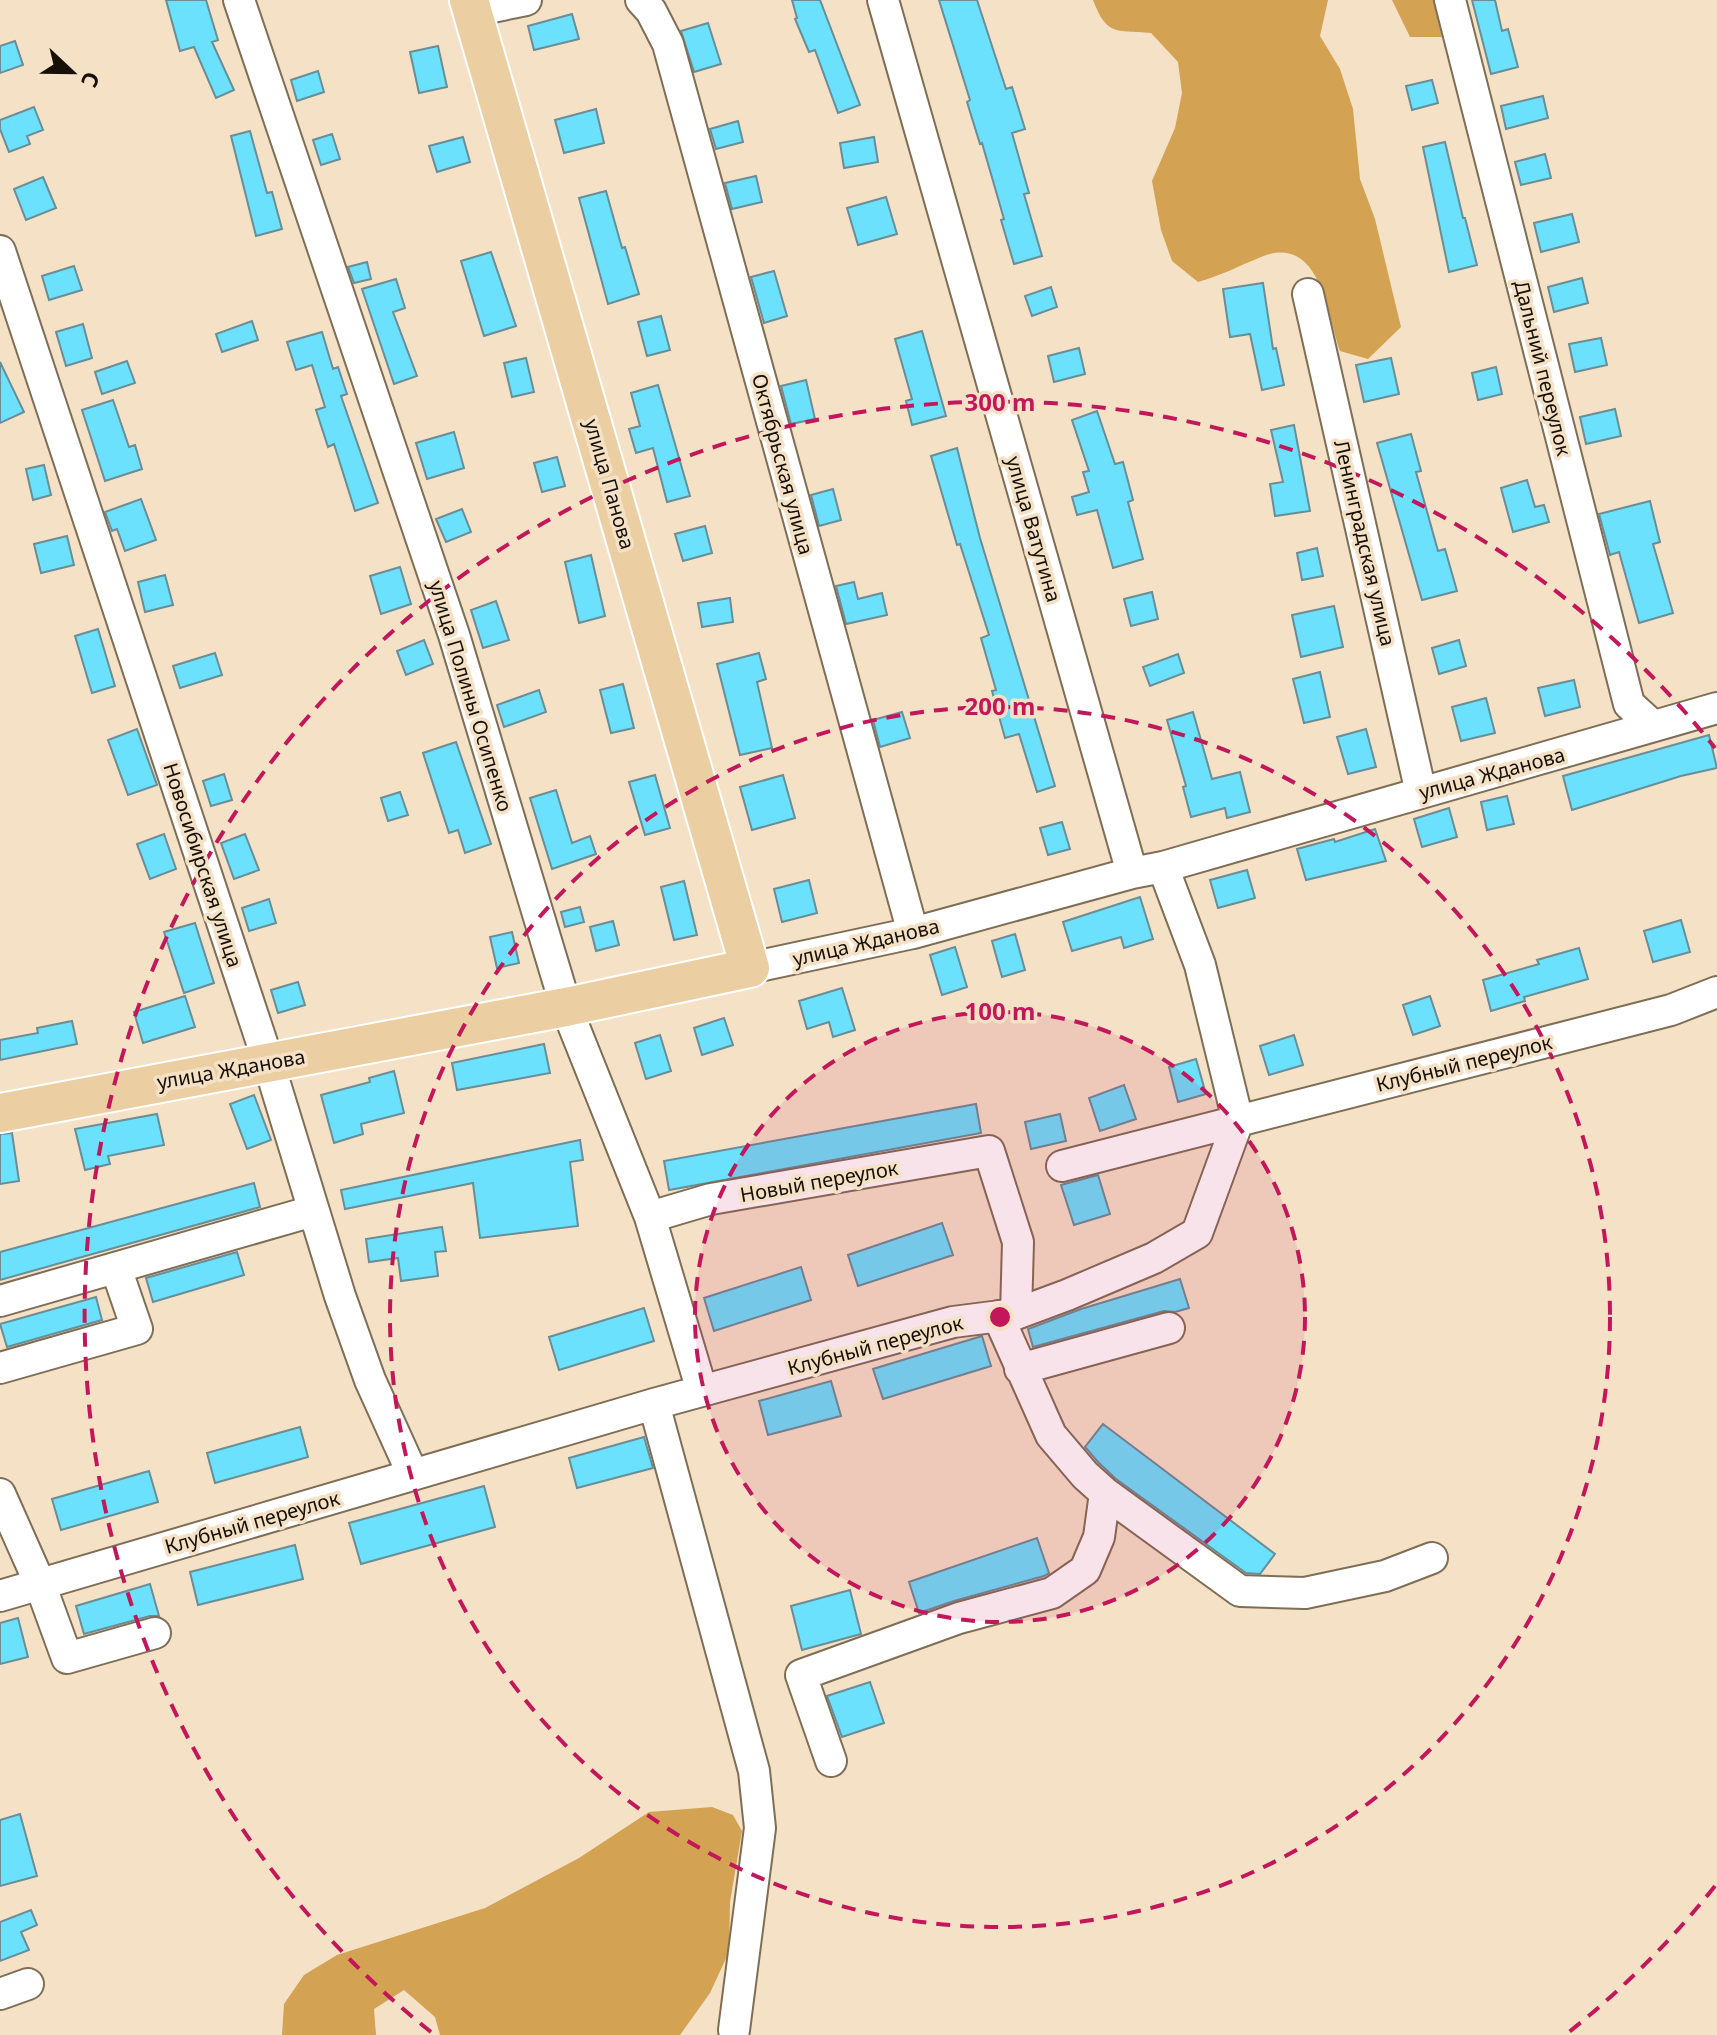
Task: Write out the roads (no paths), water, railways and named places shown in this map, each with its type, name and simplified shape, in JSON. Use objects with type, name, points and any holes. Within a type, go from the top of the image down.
[{"type":"main road","name":"улица Панова","points":[[471,6],[750,968]]},
{"type":"main road","name":"улица Жданова","points":[[0,1113],[566,1007],[750,968]]},
{"type":"street","name":"улица Полины Осипенко","points":[[239,0],[454,635],[566,1007],[650,1217],[702,1391]]},
{"type":"street","points":[[471,6],[526,0]]},
{"type":"street","name":"Октябрьская улица","points":[[641,0],[651,11],[668,44],[913,933]]},
{"type":"street","name":"улица Ватутина","points":[[883,0],[1132,873]]},
{"type":"street","name":"Дальний переулок","points":[[1450,0],[1629,704]]},
{"type":"street","name":"Новосибирская улица","points":[[0,251],[268,1061],[313,1211],[370,1380],[413,1475]]},
{"type":"street","name":"Ленинградская улица","points":[[1308,294],[1421,793]]},
{"type":"street","points":[[1606,742],[1621,723],[1629,704],[1653,726]]},
{"type":"street","name":"улица Жданова","points":[[750,968],[913,933],[1163,867],[1717,708]]},
{"type":"street","points":[[1062,1166],[1238,1121],[1200,965],[1163,867]]},
{"type":"street","name":"Клубный переулок","points":[[0,1596],[654,1404],[953,1322],[1007,1315],[1154,1258],[1197,1233],[1238,1121],[1671,1010],[1717,992]]},
{"type":"street","name":"Новый переулок","points":[[650,1217],[711,1199],[989,1151],[1018,1242],[1007,1315]]},
{"type":"street","points":[[0,1301],[313,1211]]},
{"type":"street","points":[[0,1368],[137,1329],[116,1268]]},
{"type":"street","points":[[1007,1315],[1020,1369],[1051,1435],[1105,1493],[1240,1591],[1305,1593],[1385,1576],[1432,1558]]},
{"type":"street","points":[[1020,1369],[1169,1328]]},
{"type":"street","points":[[654,1404],[754,1771],[760,1828],[734,2030]]},
{"type":"street","points":[[831,1761],[801,1675],[959,1618],[1052,1593],[1085,1570],[1099,1537],[1105,1493]]},
{"type":"street","points":[[0,1494],[40,1584],[67,1658],[155,1633]]}]
